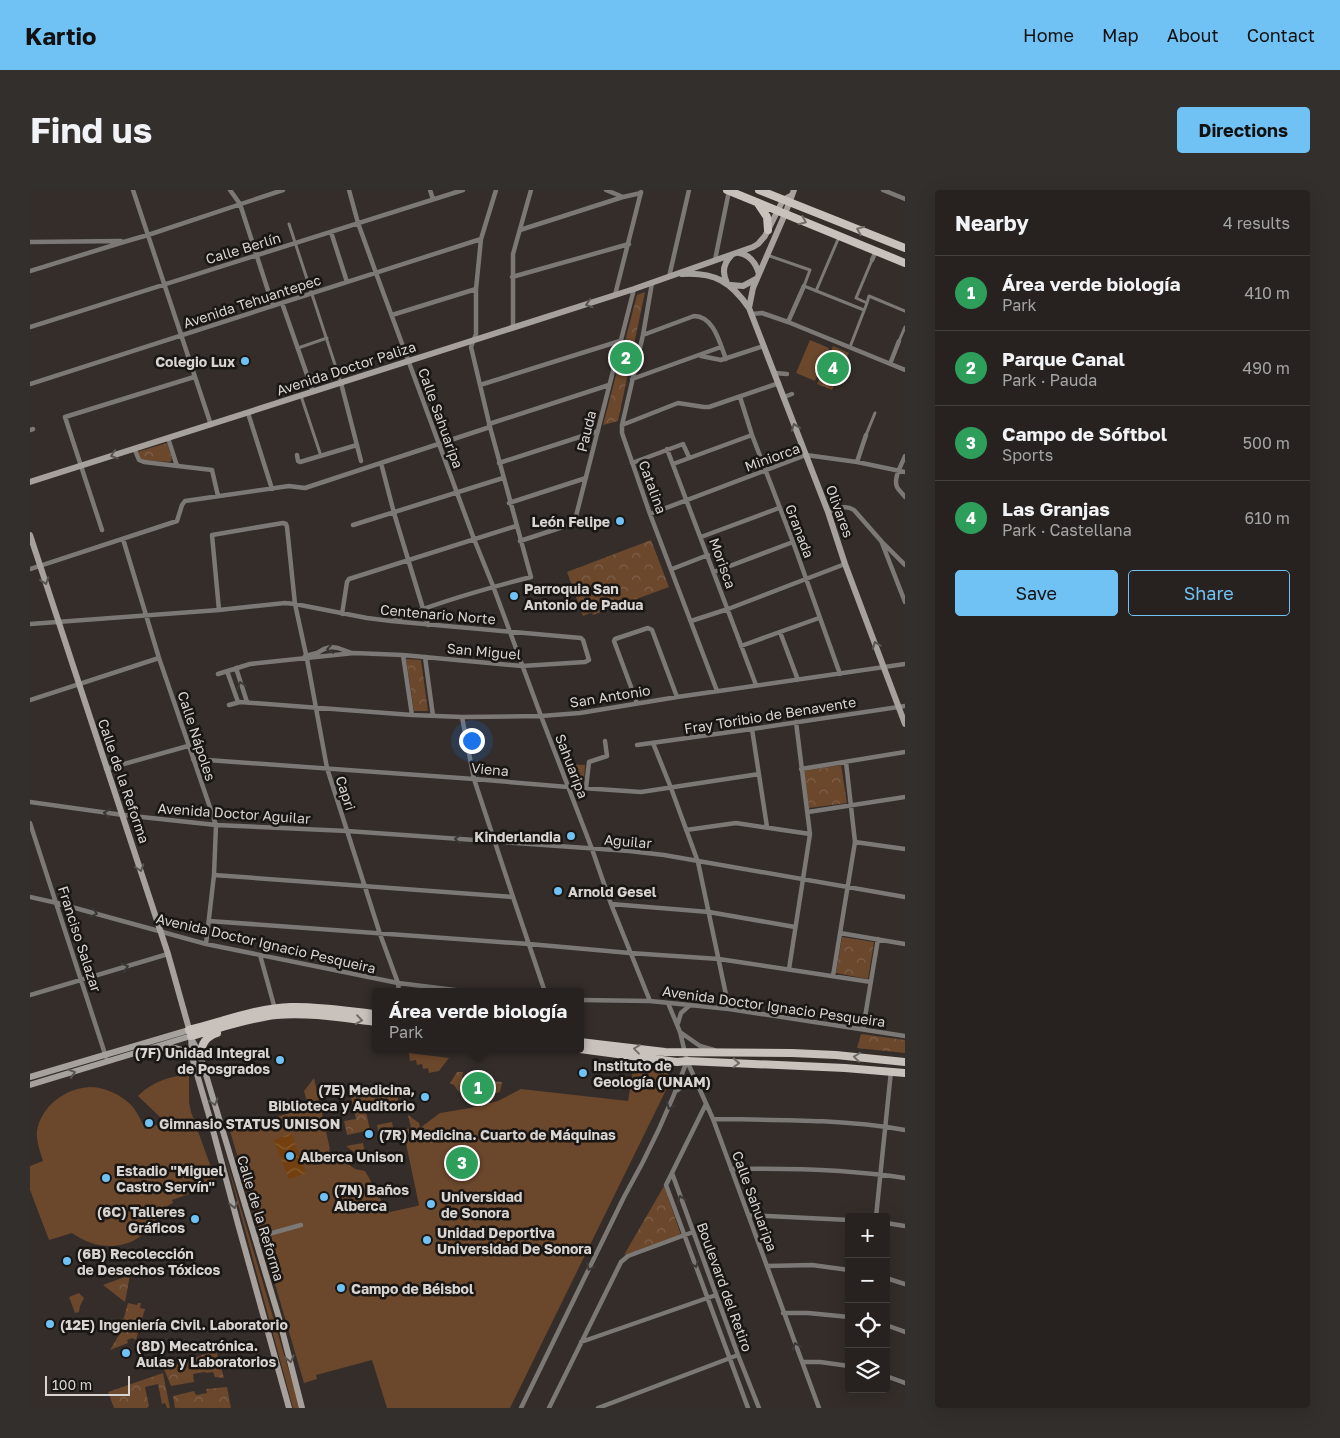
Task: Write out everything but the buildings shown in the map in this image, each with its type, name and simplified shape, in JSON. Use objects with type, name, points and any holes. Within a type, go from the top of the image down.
[{"type":"main road","points":[[728,190],[905,263]]},
{"type":"main road","points":[[759,190],[790,197],[905,248]]},
{"type":"main road","points":[[751,311],[751,294],[790,197]]},
{"type":"main road","points":[[758,203],[767,217],[768,230]]},
{"type":"main road","name":"Avenida Doctor Paliza","points":[[30,482],[474,341],[735,254],[758,244],[782,213]]},
{"type":"main road","points":[[735,254],[744,254],[756,266],[758,276],[752,282],[743,286],[728,284],[724,276],[726,262],[735,254]]},
{"type":"main road","name":"Olivares","points":[[671,276],[703,274],[715,278],[728,284],[740,295],[751,311],[828,512],[845,564],[884,667],[902,706],[905,724]]},
{"type":"main road","name":"Calle de la Reforma","points":[[30,535],[168,954],[196,1056],[210,1119],[240,1233],[289,1408]]},
{"type":"main road","points":[[30,1085],[128,1056],[190,1033],[259,1011],[289,1007],[308,1007],[372,1014]]},
{"type":"main road","points":[[128,1056],[142,1055],[170,1047],[181,1049],[196,1056],[208,1036],[302,1011],[333,1013],[346,1011]]},
{"type":"main road","points":[[30,1077],[105,1054],[275,1015],[290,1014],[372,1022]]},
{"type":"main road","points":[[584,1042],[665,1052],[686,1057],[891,1071],[905,1074]]},
{"type":"main road","points":[[584,1050],[678,1062],[686,1057],[732,1052],[836,1055],[905,1062]]},
{"type":"main road","name":"Calle de la Reforma","points":[[196,1056],[279,1318],[302,1408]]},
{"type":"street","points":[[133,190],[211,425]]},
{"type":"street","points":[[230,190],[240,204],[273,306]]},
{"type":"street","points":[[263,190],[265,196]]},
{"type":"street","points":[[30,272],[283,190]]},
{"type":"street","name":"Calle Sahuaripa","points":[[349,190],[358,223],[474,539]]},
{"type":"street","points":[[430,190],[433,199]]},
{"type":"street","name":"Calle Berlín","points":[[30,327],[463,190]]},
{"type":"street","points":[[391,621],[422,608],[493,586],[530,577],[489,425],[471,347],[476,334],[476,289],[482,239],[496,190]]},
{"type":"street","points":[[513,328],[513,254],[531,190]]},
{"type":"street","points":[[606,190],[623,197]]},
{"type":"street","points":[[671,276],[689,190]]},
{"type":"street","points":[[715,260],[728,190]]},
{"type":"street","points":[[883,190],[905,199]]},
{"type":"street","points":[[520,230],[642,191]]},
{"type":"street","points":[[616,295],[642,191]]},
{"type":"street","points":[[289,224],[341,383],[361,461]]},
{"type":"street","points":[[331,232],[347,282]]},
{"type":"street","points":[[816,291],[839,236]]},
{"type":"street","name":"Avenida Tehuantepec","points":[[30,384],[482,239]]},
{"type":"street","points":[[30,242],[127,241]]},
{"type":"street","points":[[512,277],[629,244]]},
{"type":"street","points":[[867,303],[856,298],[876,251]]},
{"type":"street","points":[[767,255],[810,270],[788,322]]},
{"type":"street","name":"Catalina","points":[[652,283],[643,335],[622,425],[622,433],[650,514],[717,691]]},
{"type":"street","points":[[804,286],[864,310]]},
{"type":"street","points":[[392,315],[476,289]]},
{"type":"street","name":"Pauda","points":[[520,540],[573,523],[576,520],[634,289]]},
{"type":"street","points":[[850,347],[869,296],[905,312]]},
{"type":"street","points":[[282,303],[313,392]]},
{"type":"street","points":[[751,311],[788,322],[905,370]]},
{"type":"street","points":[[643,335],[694,316],[699,316],[711,325],[726,359]]},
{"type":"street","points":[[890,364],[905,327]]},
{"type":"street","points":[[298,348],[327,338]]},
{"type":"street","points":[[480,384],[620,341]]},
{"type":"street","points":[[699,356],[719,360],[726,359],[764,346]]},
{"type":"street","points":[[632,379],[721,347]]},
{"type":"street","points":[[775,373],[787,374]]},
{"type":"street","points":[[102,530],[65,417],[194,377]]},
{"type":"street","points":[[622,425],[678,403],[709,407],[779,383]]},
{"type":"street","points":[[30,568],[177,521],[185,501],[289,486],[305,488],[439,444],[609,384]]},
{"type":"street","points":[[784,397],[792,394]]},
{"type":"street","points":[[301,396],[321,456]]},
{"type":"street","name":"Granada","points":[[740,397],[752,435],[793,542],[840,674]]},
{"type":"street","points":[[248,413],[272,489]]},
{"type":"street","points":[[857,462],[875,414]]},
{"type":"street","points":[[499,463],[598,431]]},
{"type":"street","points":[[673,464],[752,435]]},
{"type":"street","points":[[168,438],[177,466]]},
{"type":"street","points":[[632,463],[683,444],[689,457]]},
{"type":"street","points":[[296,455],[299,462],[357,445]]},
{"type":"street","points":[[134,448],[137,457],[141,461],[212,470],[218,496]]},
{"type":"street","name":"Morisca","points":[[667,450],[756,686]]},
{"type":"street","name":"Miniorca","points":[[650,514],[806,456],[857,462],[905,472]]},
{"type":"street","points":[[905,456],[896,483],[905,497]]},
{"type":"street","points":[[381,463],[428,625]]},
{"type":"street","points":[[353,525],[503,478]]},
{"type":"street","points":[[510,503],[586,478]]},
{"type":"street","points":[[828,512],[842,507],[854,510],[905,565]]},
{"type":"street","points":[[701,537],[779,508]]},
{"type":"street","name":"Capri","points":[[219,610],[212,535],[286,524],[295,604],[327,768],[399,988]]},
{"type":"street","points":[[342,614],[349,579],[516,526]]},
{"type":"street","name":"Calle Nápoles","points":[[123,539],[159,658],[216,825],[214,874],[206,944]]},
{"type":"street","name":"Sahuaripa","points":[[474,539],[592,849],[611,904],[650,1001]]},
{"type":"street","points":[[714,572],[793,542]]},
{"type":"street","points":[[882,542],[905,602]]},
{"type":"street","points":[[672,569],[708,555]]},
{"type":"street","points":[[691,621],[728,609],[845,564]]},
{"type":"street","name":"Centenario Norte","points":[[30,624],[295,604],[342,614],[391,621],[581,638]]},
{"type":"street","points":[[742,646],[819,618]]},
{"type":"street","points":[[637,703],[614,641],[615,639],[648,628],[652,630],[677,697]]},
{"type":"street","points":[[780,632],[798,680]]},
{"type":"street","name":"San Miguel","points":[[305,657],[354,653],[403,655],[522,666],[587,662],[589,660],[581,638]]},
{"type":"street","name":"San Miguel","points":[[305,657],[331,647],[354,653]]},
{"type":"street","points":[[403,655],[412,715]]},
{"type":"street","points":[[218,674],[250,664],[305,657]]},
{"type":"street","points":[[425,657],[433,716]]},
{"type":"street","points":[[30,700],[159,658]]},
{"type":"street","name":"San Antonio","points":[[246,702],[433,716],[541,716],[580,713],[905,664]]},
{"type":"street","points":[[228,705],[246,702],[236,668]]},
{"type":"street","points":[[227,671],[238,702]]},
{"type":"street","name":"Fray Toribio de Benavente","points":[[637,745],[752,730],[902,706]]},
{"type":"street","points":[[462,717],[474,779],[544,988]]},
{"type":"street","points":[[789,969],[810,834],[796,722]]},
{"type":"street","points":[[752,730],[767,827]]},
{"type":"street","points":[[586,788],[589,762],[608,755],[605,741]]},
{"type":"street","points":[[653,743],[698,862],[729,1009]]},
{"type":"street","points":[[106,769],[188,746]]},
{"type":"street","points":[[801,768],[905,752]]},
{"type":"street","name":"Viena","points":[[193,759],[641,792],[759,774]]},
{"type":"street","points":[[833,976],[855,842],[846,762]]},
{"type":"street","points":[[808,812],[905,797]]},
{"type":"street","name":"Avenida Doctor Aguilar","points":[[30,802],[216,825],[347,832]]},
{"type":"street","name":"Franciso Salazar","points":[[30,823],[108,1062]]},
{"type":"street","points":[[686,830],[741,823],[810,834]]},
{"type":"street","name":"Aguilar","points":[[347,832],[664,855],[905,897]]},
{"type":"street","points":[[855,842],[905,850]]},
{"type":"street","points":[[214,874],[513,897]]},
{"type":"street","name":"Avenida Doctor Ignacio Pesqueira","points":[[30,897],[206,944],[398,983],[439,988]]},
{"type":"street","points":[[611,904],[709,912],[795,927]]},
{"type":"street","points":[[209,922],[719,959],[871,982]]},
{"type":"street","points":[[840,933],[905,944]]},
{"type":"street","points":[[864,1028],[878,939]]},
{"type":"street","points":[[30,994],[168,954]]},
{"type":"street","points":[[260,955],[274,1009]]},
{"type":"street","name":"Avenida Doctor Ignacio Pesqueira","points":[[584,1000],[650,1001],[729,1009],[864,1028],[905,1036]]},
{"type":"street","name":"Calle Sahuaripa","points":[[668,1003],[678,1025],[686,1057],[713,1119],[819,1408]]},
{"type":"street","points":[[678,1025],[681,1012],[691,1005]]},
{"type":"street","points":[[665,1052],[677,1048],[681,1044],[680,1032]]},
{"type":"street","points":[[680,1032],[700,1046],[732,1052]]},
{"type":"street","points":[[521,1408],[643,1162],[676,1091],[686,1057]]},
{"type":"street","points":[[876,1213],[891,1071]]},
{"type":"street","points":[[676,1091],[687,1084],[701,1089]]},
{"type":"street","points":[[672,1173],[706,1104]]},
{"type":"street","points":[[713,1119],[795,1121],[905,1130]]},
{"type":"street","points":[[731,1169],[802,1168],[881,1174],[905,1178]]},
{"type":"street","name":"Boulevard del Retiro","points":[[672,1173],[666,1185],[748,1408]]},
{"type":"street","name":"Boulevard del Retiro","points":[[672,1173],[759,1408]]},
{"type":"street","points":[[748,1215],[845,1220]]},
{"type":"street","points":[[890,1224],[905,1226]]},
{"type":"street","points":[[254,1238],[301,1225]]},
{"type":"street","points":[[549,1408],[621,1262],[625,1258],[693,1232]]},
{"type":"street","points":[[767,1266],[812,1265],[845,1269]]},
{"type":"street","points":[[890,1279],[905,1284]]},
{"type":"street","points":[[581,1342],[716,1295]]},
{"type":"street","points":[[783,1313],[808,1313],[845,1318]]},
{"type":"street","points":[[890,1327],[905,1332]]},
{"type":"street","points":[[598,1408],[738,1355]]},
{"type":"street","points":[[803,1362],[845,1365]]},
{"type":"street","points":[[890,1377],[905,1383]]},
{"type":"green space","points":[[645,292],[618,421],[603,425],[637,295]]},
{"type":"green space","points":[[810,340],[829,348],[815,381],[796,373]]},
{"type":"green space","points":[[833,346],[849,353],[832,390],[817,384]]},
{"type":"green space","points":[[167,443],[172,459],[170,462],[143,460],[137,452]]},
{"type":"green space","points":[[651,540],[669,587],[593,615],[592,612],[583,616],[567,572]]},
{"type":"green space","points":[[406,659],[421,660],[428,711],[414,711]]},
{"type":"green space","points":[[565,764],[585,765],[584,781],[571,780]]},
{"type":"green space","points":[[841,765],[847,803],[809,808],[803,771]]},
{"type":"green space","points":[[842,937],[874,942],[868,979],[836,973]]},
{"type":"green space","points":[[861,1034],[905,1040],[905,1053],[857,1048]]},
{"type":"green space","points":[[409,1053],[449,1058],[439,1071],[429,1073],[428,1068],[423,1069],[422,1064],[417,1065],[416,1060],[410,1061]]},
{"type":"green space","name":"Unidad Deportiva Universidad De Sonora","points":[[634,1065],[663,1069],[669,1076],[669,1084],[510,1408],[387,1408],[372,1360],[316,1375],[317,1379],[304,1383],[230,1131],[303,1109],[307,1102],[304,1091],[314,1078],[331,1158],[339,1157],[355,1169],[365,1171],[390,1212],[419,1205],[405,1139],[440,1113],[498,1101],[521,1089],[628,1101]]},
{"type":"green space","points":[[457,1072],[463,1072],[462,1078],[502,1082],[500,1092],[472,1099],[458,1091],[450,1083]]},
{"type":"green space","name":"Estadio \"Miguel Castro Servín\"","points":[[189,1075],[191,1112],[216,1181],[188,1191],[189,1194],[172,1200],[173,1203],[167,1206],[168,1209],[162,1211],[149,1229],[140,1237],[130,1242],[107,1246],[83,1240],[72,1233],[49,1240],[30,1190],[30,1166],[43,1161],[37,1131],[39,1122],[49,1106],[72,1091],[90,1087],[101,1088],[116,1094],[129,1103],[137,1112],[145,1129],[163,1123],[161,1118],[138,1096],[149,1087],[161,1081]]},
{"type":"green space","points":[[395,1083],[400,1109],[390,1111],[387,1098],[364,1103],[370,1130],[347,1135],[344,1121],[356,1119],[350,1093]]},
{"type":"green space","points":[[408,1115],[419,1123],[420,1127],[411,1134],[380,1141],[377,1125],[392,1122],[394,1132],[411,1128]]},
{"type":"green space","points":[[363,1143],[367,1162],[346,1146]]},
{"type":"green space","points":[[223,1148],[300,1408],[293,1408]]},
{"type":"green space","points":[[664,1186],[681,1235],[624,1255]]},
{"type":"green space","points":[[130,1275],[125,1302],[103,1285]]},
{"type":"green space","points":[[79,1293],[84,1298],[79,1312],[75,1313],[69,1297]]},
{"type":"green space","points":[[128,1303],[137,1305],[141,1303],[140,1308],[145,1309],[141,1322],[136,1321],[133,1323],[134,1328],[139,1329],[136,1340],[132,1338],[127,1340],[128,1343],[110,1350],[119,1335]]},
{"type":"green space","points":[[216,1350],[224,1378],[215,1377],[213,1372],[205,1372],[193,1374],[194,1382],[171,1386],[164,1369]]},
{"type":"green space","points":[[163,1373],[170,1408],[167,1408],[165,1403],[162,1404],[158,1384],[145,1387],[149,1406],[147,1408],[114,1408],[108,1392]]},
{"type":"green space","points":[[227,1387],[231,1408],[175,1408],[173,1396],[194,1391],[196,1395],[207,1393],[206,1389]]},
{"type":"water","name":"Alberca Unison","points":[[291,1133],[306,1173],[289,1179],[274,1140]]},
{"type":"place","name":"Parque Canal","points":[[626,358]]},
{"type":"place","name":"Colegio Lux","points":[[245,361]]},
{"type":"place","name":"Las Granjas","points":[[833,368]]},
{"type":"place","name":"León Felipe","points":[[620,521]]},
{"type":"place","name":"Parroquia San Antonio de Padua","points":[[514,596]]},
{"type":"place","name":"Kinderlandia","points":[[571,836]]},
{"type":"place","name":"Arnold Gesel","points":[[558,891]]},
{"type":"place","name":"(7F) Unidad Integral de Posgrados","points":[[280,1060]]},
{"type":"place","name":"Instituto de Geología (UNAM)","points":[[583,1073]]},
{"type":"place","name":"Área verde biología","points":[[478,1088]]},
{"type":"place","name":"(7E) Medicina, Biblioteca y Auditorio","points":[[425,1097]]},
{"type":"place","name":"Gimnasio STATUS UNISON","points":[[149,1123]]},
{"type":"place","name":"(7R) Medicina. Cuarto de Máquinas","points":[[369,1134]]},
{"type":"place","name":"Alberca Unison","points":[[290,1156]]},
{"type":"place","name":"Campo de Sóftbol","points":[[462,1163]]},
{"type":"place","name":"Estadio \"Miguel Castro Servín\"","points":[[106,1178]]},
{"type":"place","name":"(7N) Baños Alberca","points":[[324,1197]]},
{"type":"place","name":"Universidad de Sonora","points":[[431,1204]]},
{"type":"place","name":"(6C) Talleres Gráficos","points":[[195,1219]]},
{"type":"place","name":"Unidad Deportiva Universidad De Sonora","points":[[427,1240]]},
{"type":"place","name":"(6B) Recolección de Desechos Tóxicos","points":[[67,1261]]},
{"type":"place","name":"Campo de Béisbol","points":[[341,1288]]},
{"type":"place","name":"(12E) Ingeniería Civil. Laboratorio","points":[[50,1324]]},
{"type":"place","name":"(8D) Mecatrónica. Aulas y Laboratorios","points":[[126,1353]]}]
